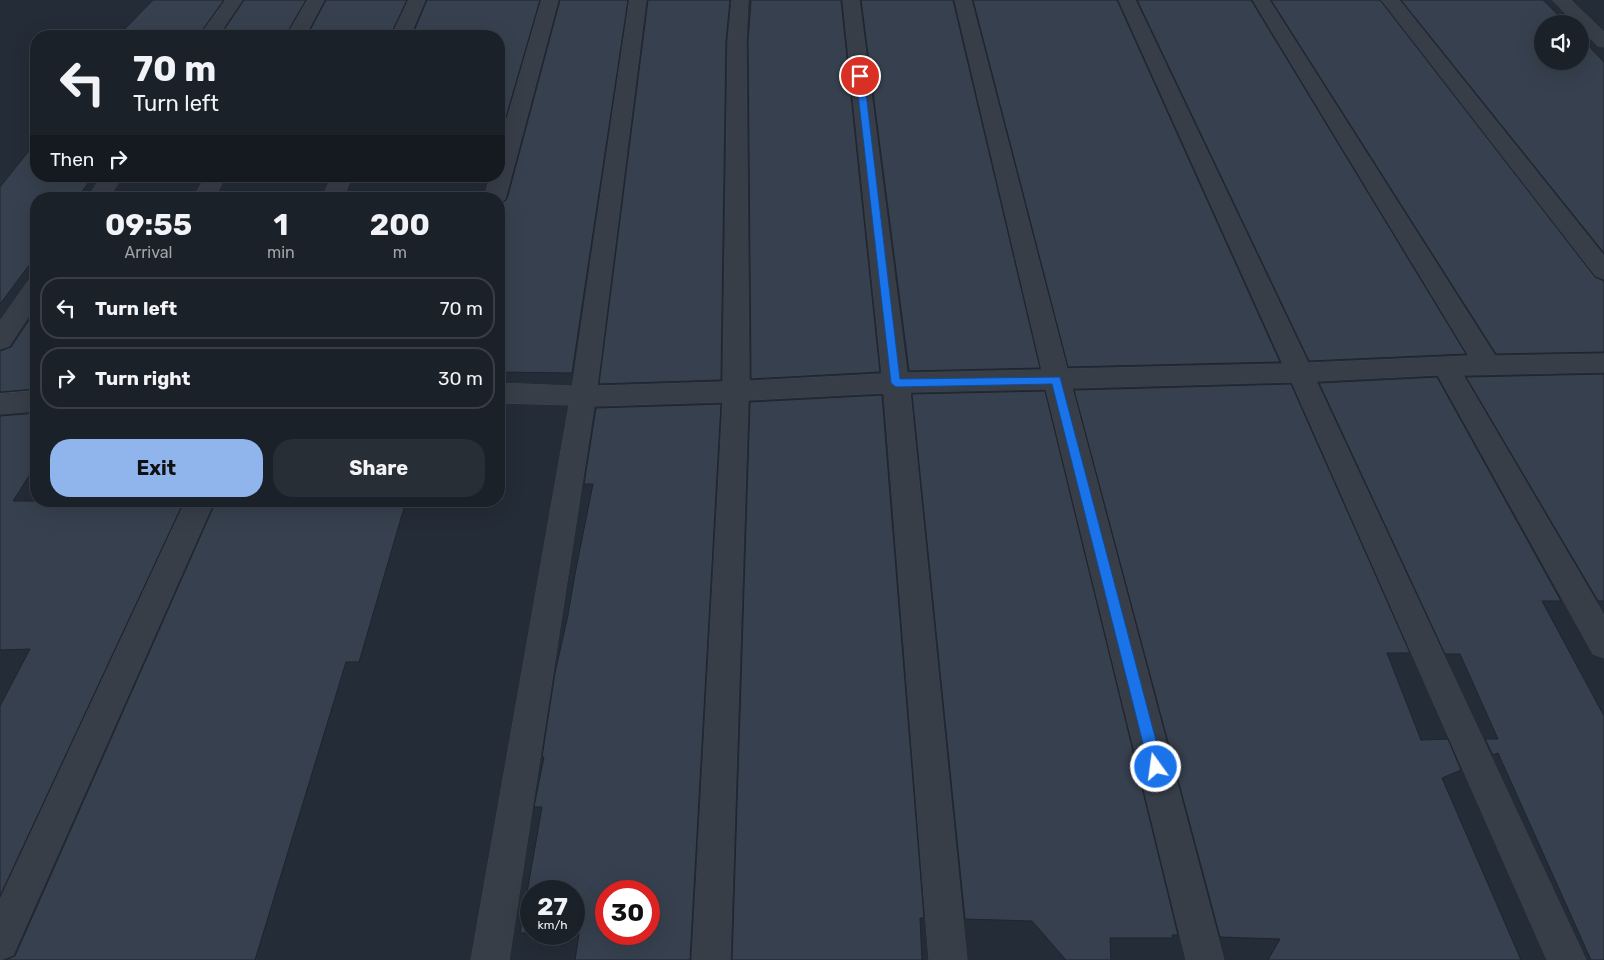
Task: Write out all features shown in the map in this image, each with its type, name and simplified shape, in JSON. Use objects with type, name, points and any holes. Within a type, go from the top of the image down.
[{"type":"street","points":[[213,30],[234,0]]},
{"type":"street","points":[[299,30],[316,0]]},
{"type":"street","points":[[404,30],[417,0]]},
{"type":"street","points":[[505,160],[550,0]]},
{"type":"street","points":[[490,960],[583,396],[638,0]]},
{"type":"street","points":[[711,960],[736,391],[737,41],[740,0]]},
{"type":"street","points":[[851,0],[896,383],[948,960]]},
{"type":"street","points":[[963,0],[1057,380],[1205,960]]},
{"type":"street","points":[[1127,0],[1300,373],[1567,960]]},
{"type":"street","points":[[1261,0],[1488,366]]},
{"type":"street","points":[[1390,0],[1604,271]]},
{"type":"street","points":[[1562,0],[1604,42]]},
{"type":"street","points":[[0,340],[30,296]]},
{"type":"street","points":[[505,393],[583,396],[667,395],[896,383],[1057,380],[1300,373],[1445,366],[1604,363]]},
{"type":"street","points":[[1445,366],[1604,644]]},
{"type":"street","points":[[0,404],[30,402]]},
{"type":"street","points":[[0,942],[197,507]]},
{"type":"building","points":[[153,0],[224,0],[202,30],[124,30]]},
{"type":"building","points":[[244,0],[306,0],[288,30],[224,30]]},
{"type":"building","points":[[326,0],[407,0],[393,30],[310,30]]},
{"type":"building","points":[[427,0],[540,0],[505,120],[505,30],[414,30]]},
{"type":"building","points":[[560,0],[628,0],[572,373],[505,372],[505,201]]},
{"type":"building","points":[[648,0],[730,0],[726,41],[721,380],[599,384]]},
{"type":"building","points":[[751,0],[841,0],[880,372],[751,379],[748,41]]},
{"type":"building","points":[[861,0],[953,0],[1040,368],[909,371]]},
{"type":"building","points":[[973,0],[1117,0],[1280,362],[1068,367]]},
{"type":"building","points":[[1137,0],[1251,0],[1466,354],[1309,361]]},
{"type":"building","points":[[1271,0],[1380,0],[1595,277],[1604,281],[1604,352],[1496,354]]},
{"type":"building","points":[[1401,0],[1543,0],[1558,15],[1534,15],[1534,70],[1589,70],[1589,46],[1604,62],[1604,253]]},
{"type":"building","points":[[30,150],[30,182],[89,182],[82,192],[30,192],[30,264],[0,304],[0,187]]},
{"type":"building","points":[[30,318],[30,390],[0,392],[0,351],[11,347]]},
{"type":"building","points":[[1604,374],[1604,601],[1598,601],[1466,377]]},
{"type":"building","points":[[1437,377],[1561,601],[1542,601],[1604,716],[1604,960],[1591,960],[1498,753],[1493,755],[1485,739],[1498,739],[1460,654],[1445,654],[1319,383]]},
{"type":"building","points":[[1291,384],[1410,653],[1387,653],[1421,740],[1448,739],[1461,770],[1442,778],[1521,960],[1268,960],[1280,939],[1220,937],[1074,390]]},
{"type":"building","points":[[1045,391],[1178,935],[1172,935],[1173,938],[1110,938],[1111,960],[1066,960],[1032,921],[965,919],[912,394]]},
{"type":"building","points":[[882,395],[924,918],[920,918],[922,960],[732,960],[750,402]]},
{"type":"building","points":[[721,404],[690,960],[575,960],[577,945],[585,945],[585,880],[529,880],[542,807],[534,807],[544,757],[542,757],[555,673],[593,484],[584,484],[596,408]]},
{"type":"building","points":[[30,414],[30,474],[13,501],[30,501],[30,507],[181,507],[0,896],[0,706],[30,649],[0,650],[0,416]]},
{"type":"building","points":[[213,507],[404,507],[359,662],[346,662],[255,960],[5,960],[15,956]]},
{"type":"route","points":[[860,76],[896,383],[1057,380],[1156,767]]}]
